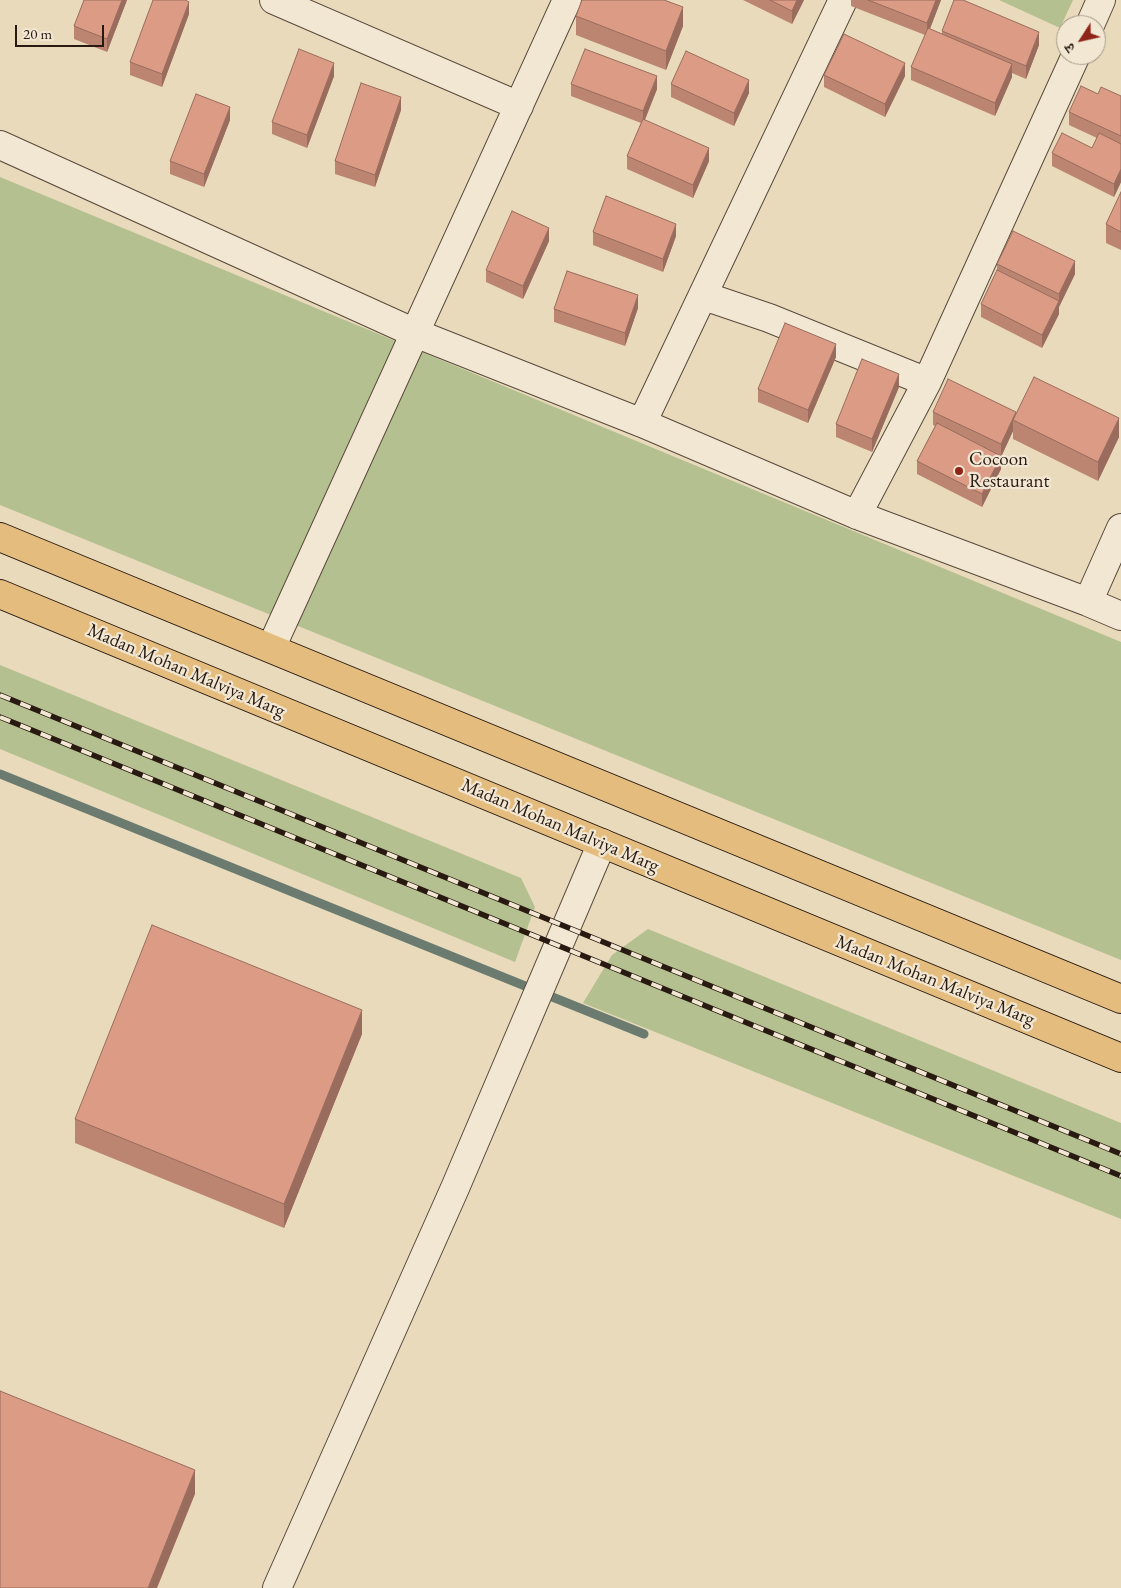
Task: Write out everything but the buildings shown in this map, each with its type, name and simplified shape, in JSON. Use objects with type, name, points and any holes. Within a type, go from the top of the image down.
[{"type":"main road","points":[[0,537],[1121,999]]},
{"type":"main road","name":"Madan Mohan Malviya Marg","points":[[0,594],[1121,1058]]},
{"type":"street","points":[[274,0],[311,7],[519,106]]},
{"type":"street","points":[[271,648],[567,0]]},
{"type":"street","points":[[642,423],[843,0]]},
{"type":"street","points":[[1095,15],[1102,0]]},
{"type":"street","points":[[858,514],[927,382],[1071,65]]},
{"type":"street","points":[[0,146],[415,333],[642,423],[858,514],[1121,616]]},
{"type":"street","points":[[704,296],[768,318],[927,382]]},
{"type":"street","points":[[1088,602],[1121,528]]},
{"type":"street","points":[[277,1588],[447,1206],[602,843]]},
{"type":"green space","points":[[999,0],[1073,0],[1066,15],[1056,15],[1056,26]]},
{"type":"green space","points":[[0,177],[1121,642],[1121,960],[0,505]]},
{"type":"green space","points":[[0,665],[521,878],[535,907],[515,962],[0,749]]},
{"type":"green space","points":[[648,929],[1121,1123],[1121,1219],[583,1003],[612,955]]},
{"type":"waterway","points":[[0,774],[644,1034]]},
{"type":"railway","points":[[0,695],[1121,1154]]},
{"type":"railway","points":[[0,717],[1121,1176]]},
{"type":"place","name":"Cocoon Restaurant","points":[[959,471]]}]
